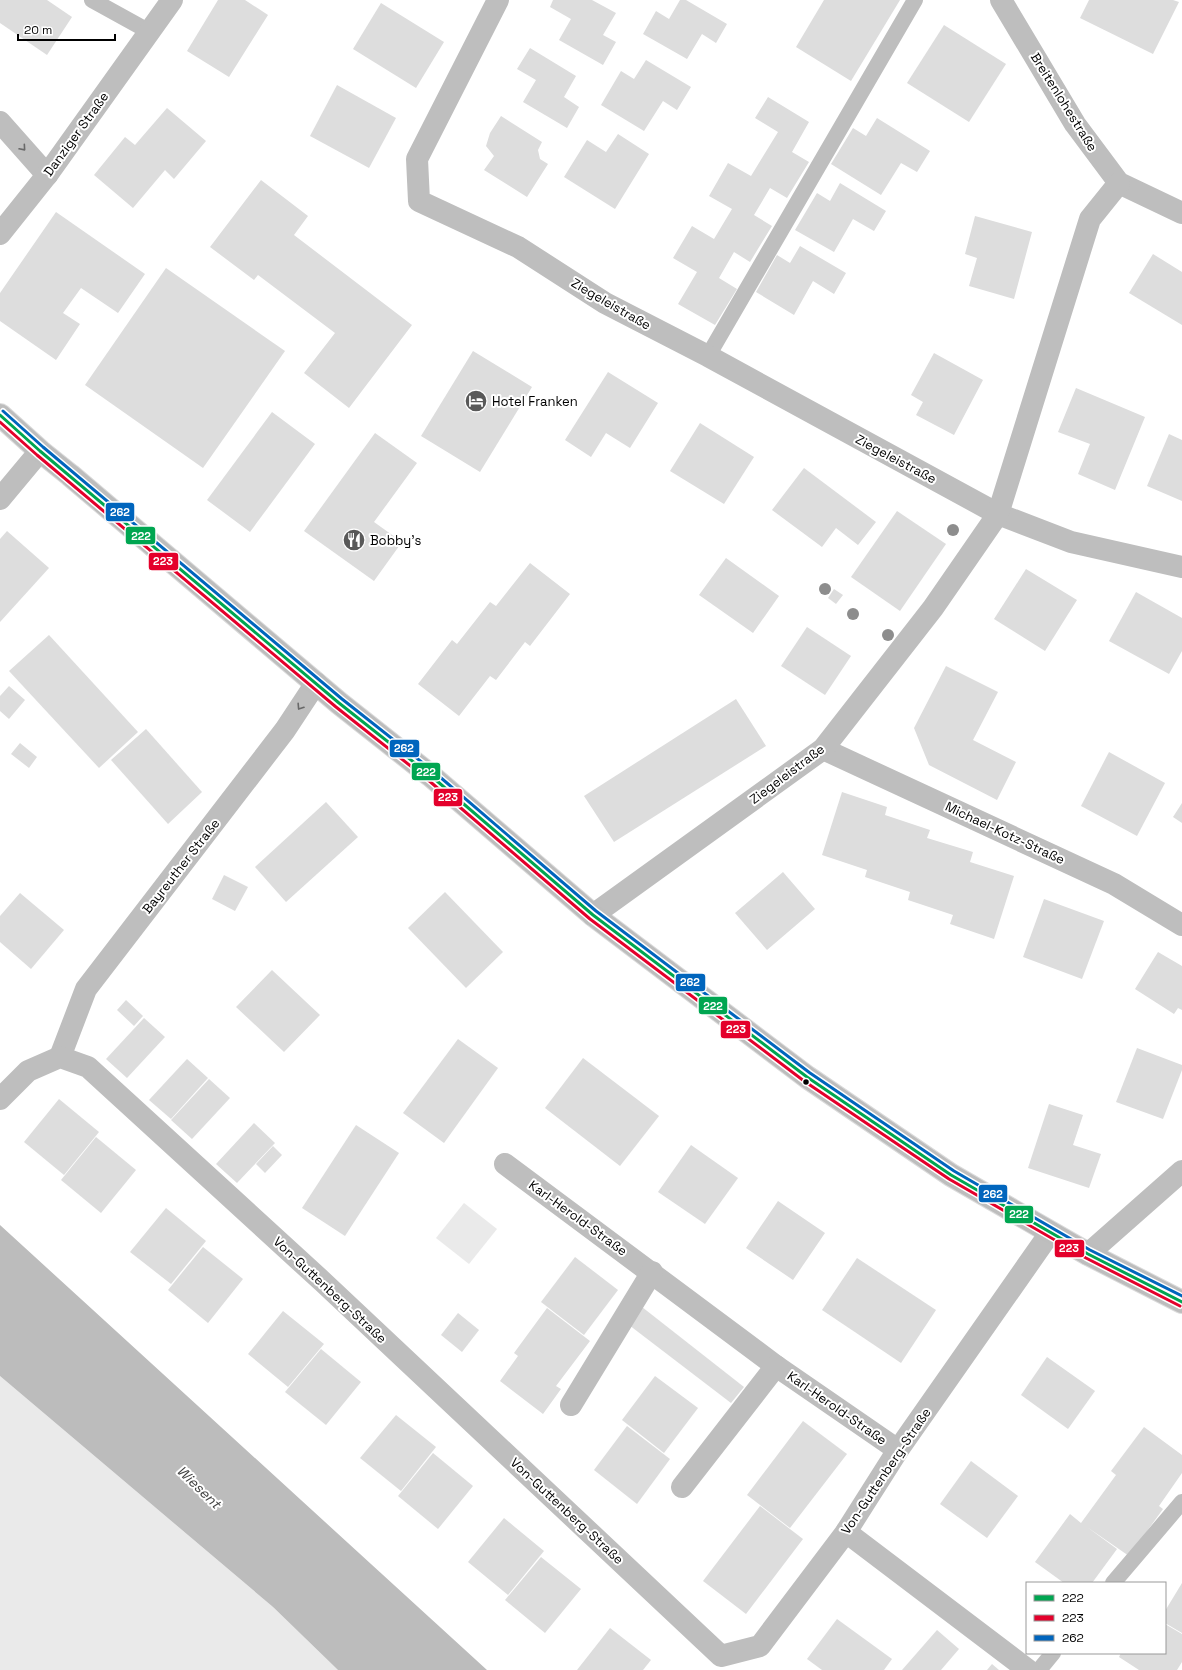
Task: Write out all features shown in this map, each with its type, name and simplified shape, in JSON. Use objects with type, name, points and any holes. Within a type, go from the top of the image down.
[{"type":"main road","points":[[0,415],[40,451],[339,703],[430,774],[593,915],[807,1077],[951,1175],[1088,1254],[1182,1302]]},
{"type":"street","name":"Danziger Straße","points":[[0,234],[47,175],[172,0]]},
{"type":"street","name":"Ziegeleistraße","points":[[498,0],[417,159],[419,201],[518,247],[605,303],[708,356],[998,514]]},
{"type":"street","name":"Breitenlohestraße","points":[[1001,0],[1075,124],[1119,184],[1182,213]]},
{"type":"street","points":[[0,122],[47,175]]},
{"type":"street","name":"Ziegeleistraße","points":[[593,915],[824,749],[933,608],[998,514],[1090,219],[1119,184]]},
{"type":"street","points":[[0,499],[40,451]]},
{"type":"street","points":[[998,514],[1071,542],[1182,567]]},
{"type":"street","name":"Bayreuther Straße","points":[[60,1057],[86,989],[285,730],[316,683]]},
{"type":"street","name":"Michael-Kotz-Straße","points":[[824,749],[1114,884],[1182,925]]},
{"type":"street","points":[[0,1099],[28,1071],[60,1057]]},
{"type":"street","name":"Von-Guttenberg-Straße","points":[[60,1057],[88,1067],[323,1282],[720,1656],[760,1646],[846,1532],[898,1450],[1050,1233]]},
{"type":"street","name":"Karl-Herold-Straße","points":[[505,1164],[652,1272],[776,1366],[898,1450]]},
{"type":"street","points":[[1088,1254],[1182,1171]]},
{"type":"street","points":[[571,1405],[652,1272]]},
{"type":"street","name":"Karl-Herold-Straße","points":[[682,1487],[776,1366]]},
{"type":"street","points":[[846,1532],[1028,1670]]},
{"type":"lane","points":[[92,0],[150,32]]},
{"type":"lane","points":[[708,356],[915,0]]},
{"type":"lane","points":[[1114,1582],[1182,1502]]},
{"type":"lane","points":[[1039,1670],[1052,1654]]},
{"type":"shaded area","points":[[464,1203],[497,1229],[469,1264],[436,1238]]},
{"type":"shaded area","points":[[0,1376],[273,1607],[338,1670],[0,1670]]},
{"type":"water","name":"Wiesent","points":[[0,1225],[487,1670],[338,1670],[273,1607],[0,1376]]},
{"type":"building","points":[[0,0],[47,0],[72,17],[47,55],[0,23]]},
{"type":"building","points":[[218,0],[245,0],[268,15],[229,77],[187,51]]},
{"type":"building","points":[[553,0],[592,0],[616,13],[603,35],[616,42],[603,65],[559,40],[571,19],[550,7]]},
{"type":"building","points":[[680,0],[686,0],[727,24],[716,43],[702,34],[687,59],[643,34],[656,11],[669,19]]},
{"type":"building","points":[[824,0],[900,0],[851,81],[796,47]]},
{"type":"building","points":[[1089,0],[1173,0],[1179,2],[1153,54],[1080,18]]},
{"type":"building","points":[[381,3],[444,42],[416,88],[353,49]]},
{"type":"building","points":[[944,25],[1006,64],[969,122],[907,83]]},
{"type":"building","points":[[530,48],[576,76],[564,97],[579,107],[567,128],[523,102],[536,80],[517,69]]},
{"type":"building","points":[[646,60],[691,87],[677,110],[663,101],[644,131],[601,105],[621,71],[634,79]]},
{"type":"building","points":[[337,85],[396,118],[369,168],[310,136]]},
{"type":"building","points":[[768,97],[809,122],[792,152],[809,162],[787,198],[770,188],[754,215],[772,226],[750,262],[734,252],[719,278],[737,289],[715,325],[678,304],[697,272],[673,258],[692,226],[714,239],[732,209],[709,196],[728,163],[751,176],[778,132],[755,118]]},
{"type":"building","points":[[167,108],[206,141],[174,179],[165,170],[133,208],[94,175],[125,137],[135,145]]},
{"type":"building","points":[[501,116],[542,142],[538,150],[540,159],[548,164],[527,197],[484,170],[494,156],[486,146],[490,133]]},
{"type":"building","points":[[877,118],[930,151],[917,172],[901,163],[881,195],[831,164],[853,128],[866,136]]},
{"type":"building","points":[[618,134],[649,154],[615,209],[564,177],[587,140],[606,152]]},
{"type":"building","points":[[261,180],[308,216],[294,235],[412,325],[349,408],[304,373],[335,333],[258,275],[254,280],[210,247]]},
{"type":"building","points":[[840,183],[886,211],[874,231],[853,219],[834,252],[795,230],[817,193],[830,201]]},
{"type":"building","points":[[56,212],[145,274],[118,313],[81,288],[63,313],[80,324],[56,360],[0,321],[0,293]]},
{"type":"building","points":[[975,216],[1032,232],[1014,299],[969,286],[977,258],[965,254]]},
{"type":"building","points":[[800,246],[846,273],[834,294],[813,281],[794,315],[756,292],[777,255],[790,263]]},
{"type":"building","points":[[1153,254],[1182,272],[1182,325],[1129,293]]},
{"type":"building","points":[[166,268],[285,351],[203,468],[85,385]]},
{"type":"building","points":[[473,351],[532,387],[480,472],[421,436]]},
{"type":"building","points":[[934,353],[983,380],[954,435],[916,415],[923,402],[911,395]]},
{"type":"building","points":[[608,372],[658,403],[630,448],[606,433],[591,457],[565,440]]},
{"type":"building","points":[[1076,388],[1145,417],[1115,490],[1078,474],[1090,444],[1058,432]]},
{"type":"building","points":[[272,412],[315,444],[250,532],[207,500]]},
{"type":"building","points":[[700,423],[754,457],[724,504],[670,471]]},
{"type":"building","points":[[375,433],[417,463],[374,522],[402,542],[374,581],[304,531]]},
{"type":"building","points":[[1169,434],[1182,440],[1182,501],[1147,486]]},
{"type":"building","points":[[804,468],[876,522],[858,545],[836,528],[822,547],[772,510]]},
{"type":"building","points":[[897,511],[946,544],[900,611],[851,577]]},
{"type":"building","points":[[7,531],[49,568],[0,622],[0,539]]},
{"type":"building","points":[[726,558],[779,596],[753,633],[699,595]]},
{"type":"building","points":[[530,563],[570,594],[530,646],[525,642],[496,680],[490,676],[459,716],[418,684],[452,640],[457,644],[490,602],[496,606]]},
{"type":"building","points":[[1026,569],[1077,600],[1045,651],[994,619]]},
{"type":"building","points":[[834,589],[843,595],[836,604],[828,598]]},
{"type":"building","points":[[1136,592],[1182,618],[1182,651],[1169,674],[1109,641]]},
{"type":"building","points":[[807,627],[851,656],[825,695],[781,666]]},
{"type":"building","points":[[49,635],[138,732],[99,768],[9,671]]},
{"type":"building","points":[[946,666],[998,692],[973,740],[1016,762],[997,800],[929,765],[914,728]]},
{"type":"building","points":[[9,686],[25,700],[9,719],[0,711],[0,696]]},
{"type":"building","points":[[736,699],[766,746],[614,842],[584,796]]},
{"type":"building","points":[[146,729],[202,792],[168,824],[111,760]]},
{"type":"building","points":[[20,743],[37,757],[29,768],[11,754]]},
{"type":"building","points":[[1109,752],[1165,783],[1137,836],[1081,806]]},
{"type":"building","points":[[842,792],[887,807],[885,815],[930,830],[927,838],[973,852],[970,862],[1014,876],[994,939],[950,924],[953,915],[908,900],[910,892],[865,877],[867,870],[822,855]]},
{"type":"building","points":[[326,802],[358,837],[286,902],[255,867]]},
{"type":"building","points":[[1182,803],[1182,823],[1173,817]]},
{"type":"building","points":[[783,872],[815,909],[767,950],[735,913]]},
{"type":"building","points":[[224,875],[248,887],[235,911],[212,899]]},
{"type":"building","points":[[445,892],[503,952],[466,988],[408,928]]},
{"type":"building","points":[[20,893],[64,930],[31,969],[0,942],[0,916]]},
{"type":"building","points":[[1044,899],[1104,921],[1082,979],[1023,957]]},
{"type":"building","points":[[1158,952],[1182,966],[1182,1010],[1178,1008],[1174,1014],[1135,989]]},
{"type":"building","points":[[272,970],[320,1015],[284,1052],[236,1007]]},
{"type":"building","points":[[126,1000],[143,1016],[134,1026],[117,1010]]},
{"type":"building","points":[[144,1018],[165,1037],[127,1078],[106,1059]]},
{"type":"building","points":[[458,1039],[498,1068],[444,1143],[403,1113]]},
{"type":"building","points":[[1137,1048],[1182,1065],[1182,1070],[1163,1119],[1116,1102]]},
{"type":"building","points":[[583,1058],[659,1116],[620,1166],[545,1108]]},
{"type":"building","points":[[187,1059],[208,1078],[171,1119],[149,1100]]},
{"type":"building","points":[[209,1079],[230,1098],[192,1139],[171,1120]]},
{"type":"building","points":[[59,1099],[99,1132],[64,1175],[24,1142]]},
{"type":"building","points":[[1049,1104],[1083,1115],[1073,1145],[1101,1154],[1089,1188],[1028,1168]]},
{"type":"building","points":[[254,1123],[275,1143],[237,1183],[216,1164]]},
{"type":"building","points":[[356,1125],[399,1153],[345,1236],[302,1208]]},
{"type":"building","points":[[96,1137],[136,1170],[101,1213],[61,1180]]},
{"type":"building","points":[[691,1145],[738,1178],[705,1224],[658,1192]]},
{"type":"building","points":[[273,1146],[282,1155],[265,1173],[256,1164]]},
{"type":"building","points":[[778,1201],[825,1233],[793,1280],[746,1248]]},
{"type":"building","points":[[166,1208],[206,1241],[171,1284],[130,1252]]},
{"type":"building","points":[[203,1247],[243,1279],[208,1323],[168,1290]]},
{"type":"building","points":[[575,1257],[618,1290],[584,1335],[541,1302]]},
{"type":"building","points":[[857,1258],[936,1310],[901,1363],[822,1310]]},
{"type":"building","points":[[642,1307],[744,1387],[731,1403],[629,1325]]},
{"type":"building","points":[[547,1308],[590,1341],[556,1386],[561,1389],[543,1414],[500,1381],[518,1356],[514,1353]]},
{"type":"building","points":[[283,1311],[324,1344],[288,1387],[248,1354]]},
{"type":"building","points":[[458,1313],[479,1330],[462,1352],[441,1335]]},
{"type":"building","points":[[321,1349],[361,1382],[326,1425],[285,1392]]},
{"type":"building","points":[[1047,1357],[1095,1391],[1068,1429],[1021,1395]]},
{"type":"building","points":[[655,1376],[698,1408],[664,1453],[622,1420]]},
{"type":"building","points":[[396,1415],[436,1447],[401,1491],[360,1458]]},
{"type":"building","points":[[803,1421],[847,1454],[790,1528],[747,1495]]},
{"type":"building","points":[[627,1426],[670,1459],[637,1504],[594,1470]]},
{"type":"building","points":[[1144,1427],[1182,1455],[1182,1473],[1159,1506],[1163,1509],[1129,1556],[1087,1527],[1117,1549],[1093,1582],[1063,1582],[1035,1562],[1070,1514],[1081,1523],[1116,1475],[1111,1471]]},
{"type":"building","points":[[433,1453],[473,1486],[438,1529],[398,1496]]},
{"type":"building","points":[[971,1461],[1018,1496],[987,1538],[940,1504]]},
{"type":"building","points":[[760,1506],[803,1539],[746,1614],[703,1581]]},
{"type":"building","points":[[504,1518],[544,1551],[508,1595],[468,1562]]},
{"type":"building","points":[[541,1557],[581,1589],[545,1633],[505,1600]]},
{"type":"building","points":[[1182,1583],[1182,1633],[1166,1624],[1166,1609]]},
{"type":"building","points":[[837,1619],[892,1659],[884,1670],[822,1670],[807,1659]]},
{"type":"building","points":[[1166,1625],[1182,1634],[1182,1662],[1177,1670],[1139,1670],[1119,1657],[1120,1654],[1166,1654]]},
{"type":"building","points":[[610,1628],[651,1660],[643,1670],[577,1670]]},
{"type":"building","points":[[937,1630],[959,1649],[941,1670],[902,1670]]},
{"type":"building","points":[[992,1664],[999,1670],[987,1670]]},
{"type":"transit line","name":"262","points":[[3,411],[43,447],[342,699],[433,771],[596,911],[810,1073],[954,1171],[1090,1250],[1182,1296]]},
{"type":"transit line","name":"222","points":[[0,415],[40,451],[339,703],[430,775],[593,915],[807,1077],[951,1175],[1088,1254],[1182,1302]]},
{"type":"transit line","name":"223","points":[[0,422],[37,455],[336,707],[427,779],[590,919],[804,1081],[949,1179],[1086,1258],[1180,1306]]},
{"type":"place","name":"Hotel Franken","points":[[476,401]]},
{"type":"place","name":"Bobby's","points":[[354,540]]}]
